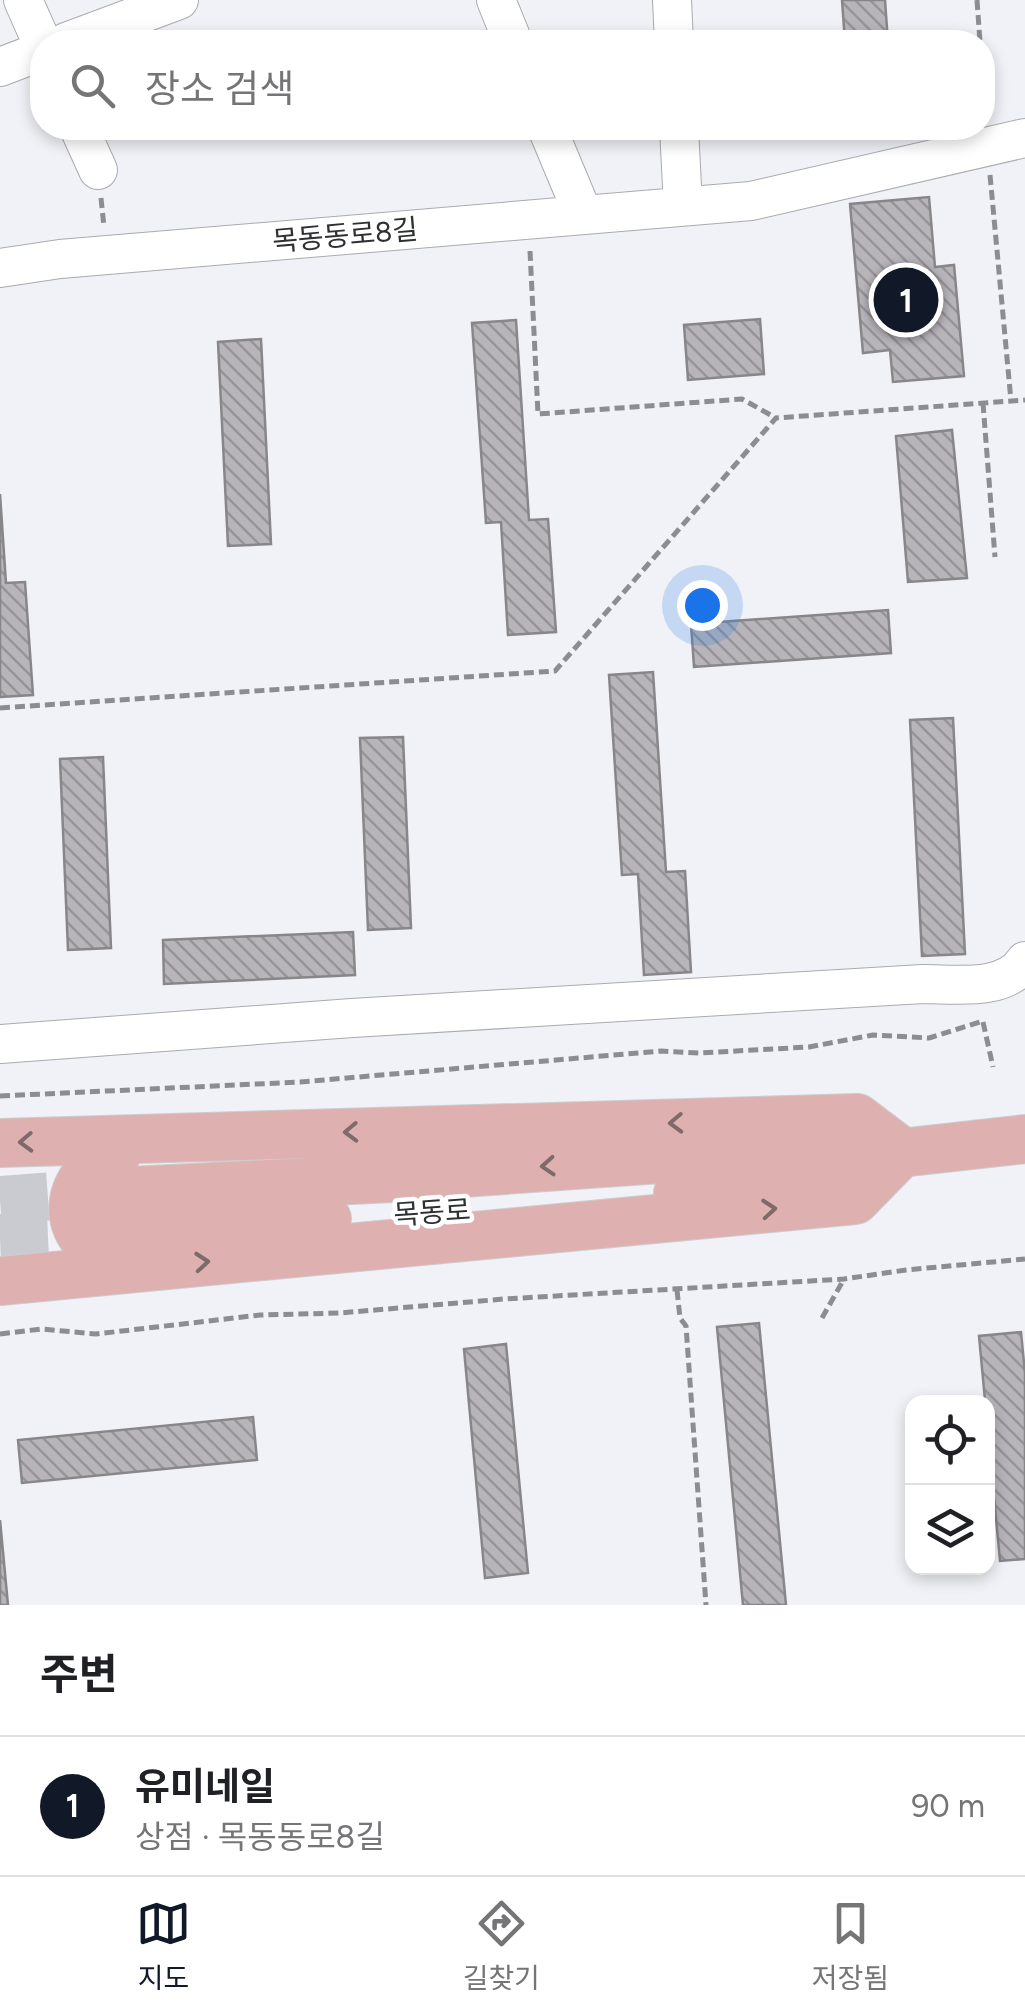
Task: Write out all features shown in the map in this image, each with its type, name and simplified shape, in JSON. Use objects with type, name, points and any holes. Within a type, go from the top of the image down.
[{"type":"main road","points":[[0,1143],[857,1118],[902,1152],[855,1200],[0,1281]]},
{"type":"main road","points":[[145,1138],[94,1163],[77,1186],[74,1214],[77,1228],[94,1250],[106,1258],[147,1267]]},
{"type":"main road","name":"목동로","points":[[110,1212],[722,1190],[747,1170],[1025,1139]]},
{"type":"street","points":[[23,0],[36,30]]},
{"type":"street","points":[[98,30],[178,0]]},
{"type":"street","points":[[496,0],[508,30]]},
{"type":"street","points":[[672,0],[673,30]]},
{"type":"street","points":[[0,67],[30,56]]},
{"type":"street","name":"목동동로8길","points":[[0,268],[107,255],[751,200],[1025,138]]},
{"type":"street","points":[[85,140],[98,170]]},
{"type":"street","points":[[553,140],[583,214]]},
{"type":"street","points":[[680,140],[683,206]]},
{"type":"street","points":[[0,1044],[352,1018],[922,984],[980,984],[1008,978],[1025,961]]},
{"type":"path","points":[[977,0],[979,30]]},
{"type":"path","points":[[986,140],[1011,401]]},
{"type":"path","points":[[98,170],[107,255]]},
{"type":"path","points":[[528,219],[538,414],[742,398],[776,418],[1025,400]]},
{"type":"path","points":[[983,403],[995,557]]},
{"type":"path","points":[[0,708],[555,672],[776,418]]},
{"type":"path","points":[[0,1096],[300,1082],[661,1052],[809,1047],[874,1035],[929,1038],[983,1021],[993,1068]]},
{"type":"path","points":[[0,1334],[41,1329],[96,1334],[260,1315],[844,1279],[1025,1259]]},
{"type":"path","points":[[822,1318],[844,1279]]},
{"type":"path","points":[[677,1290],[680,1318],[686,1326],[706,1605]]},
{"type":"building","points":[[842,0],[885,0],[887,30],[844,30]]},
{"type":"building","points":[[929,197],[935,267],[954,265],[964,376],[893,382],[890,350],[863,353],[850,204]]},
{"type":"building","points":[[760,319],[764,374],[688,380],[684,325]]},
{"type":"building","points":[[516,320],[529,520],[548,519],[556,632],[508,635],[501,522],[486,523],[472,323]]},
{"type":"building","points":[[261,339],[271,544],[228,546],[218,342]]},
{"type":"building","points":[[952,430],[967,578],[908,582],[896,436]]},
{"type":"building","points":[[0,494],[6,583],[25,582],[33,695],[0,697]]},
{"type":"building","points":[[888,610],[891,653],[694,667],[691,624]]},
{"type":"building","points":[[653,672],[666,872],[685,871],[691,972],[644,975],[638,874],[622,875],[609,675]]},
{"type":"building","points":[[953,718],[965,954],[922,956],[910,720]]},
{"type":"building","points":[[403,737],[411,928],[368,930],[360,738]]},
{"type":"building","points":[[103,757],[111,948],[68,950],[60,759]]},
{"type":"building","points":[[353,932],[355,975],[164,984],[163,940]]},
{"type":"building","points":[[759,1323],[786,1605],[743,1605],[717,1327]]},
{"type":"building","points":[[1021,1332],[1025,1373],[1025,1559],[1000,1561],[995,1507],[995,1395],[985,1395],[979,1336]]},
{"type":"building","points":[[506,1344],[528,1573],[485,1578],[464,1349]]},
{"type":"building","points":[[253,1417],[257,1460],[22,1483],[18,1440]]},
{"type":"building","points":[[0,1520],[8,1605],[0,1605]]},
{"type":"tunnel","points":[[0,1200],[109,1192]]},
{"type":"tunnel","points":[[0,1238],[111,1233]]},
{"type":"place","name":"유미네일","points":[[906,300]]}]
